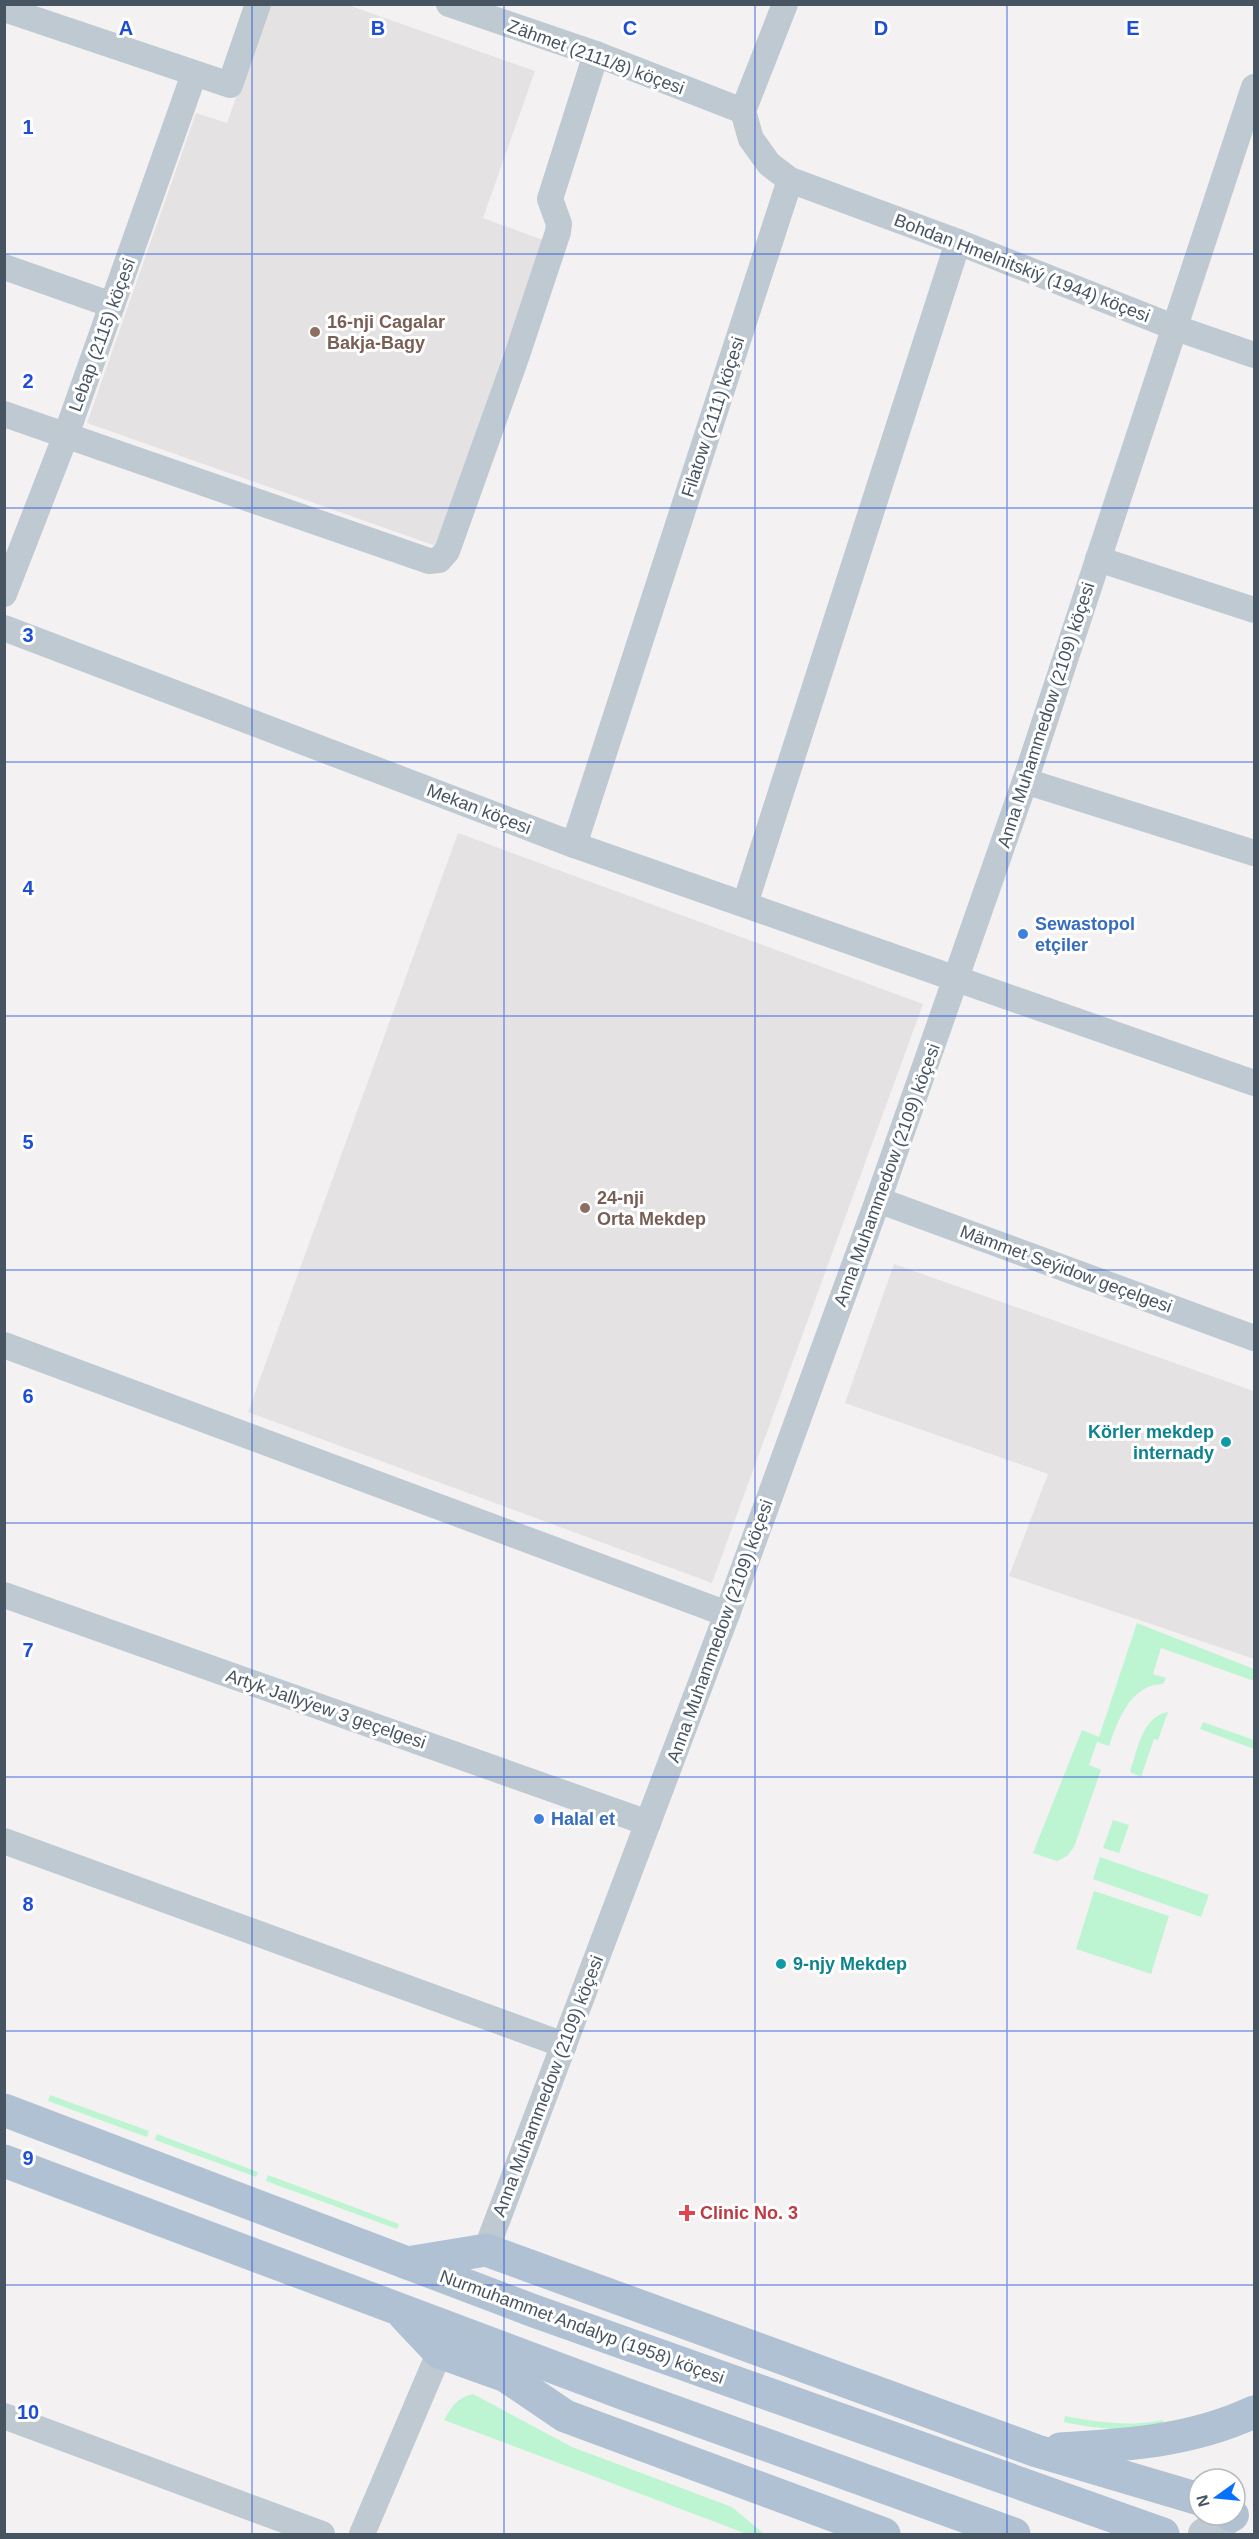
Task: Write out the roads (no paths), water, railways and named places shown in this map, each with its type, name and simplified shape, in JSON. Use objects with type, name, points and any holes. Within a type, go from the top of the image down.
[{"type":"main road","name":"Nurmuhammet Andalyp (1958) köçesi","points":[[4,2110],[534,2311],[1163,2534]]},
{"type":"main road","points":[[4,2160],[397,2309],[506,2376],[565,2416],[884,2535]]},
{"type":"main road","points":[[406,2263],[486,2250],[1037,2451],[1187,2495]]},
{"type":"main road","points":[[534,2311],[598,2292]]},
{"type":"main road","points":[[598,2292],[635,2345]]},
{"type":"main road","points":[[445,2340],[626,2394],[1014,2535]]},
{"type":"main road","points":[[1037,2451],[1140,2445],[1203,2431],[1254,2412]]},
{"type":"street","points":[[4,9],[230,85],[258,4]]},
{"type":"street","name":"Zähmet (2111/8) köçesi","points":[[449,4],[596,54],[743,111]]},
{"type":"street","points":[[785,4],[743,111],[751,139],[769,164],[790,180]]},
{"type":"street","points":[[4,414],[429,561],[439,560],[447,550],[459,518],[518,355],[558,232],[559,224],[550,199],[596,54]]},
{"type":"street","name":"Lebap (2115) köçesi","points":[[4,594],[66,435],[194,74]]},
{"type":"street","name":"Anna Muhammedow (2109) köçesi","points":[[486,2250],[727,1614],[878,1200],[1025,781],[1254,87]]},
{"type":"street","name":"Bohdan Hmelnitskiý (1944) köçesi","points":[[790,180],[958,242],[1176,328],[1254,355]]},
{"type":"street","name":"Filatow (2111) köçesi","points":[[574,845],[790,180]]},
{"type":"street","points":[[746,904],[958,242]]},
{"type":"street","points":[[4,267],[112,305]]},
{"type":"street","points":[[1098,559],[1254,610]]},
{"type":"street","name":"Mekan köçesi","points":[[4,628],[574,845],[1254,1083]]},
{"type":"street","points":[[1025,781],[1254,854]]},
{"type":"street","name":"Mämmet Seýidow geçelgesi","points":[[878,1200],[1254,1338]]},
{"type":"street","points":[[4,1345],[727,1614]]},
{"type":"street","name":"Artyk Jallyýew 3 geçelgesi","points":[[4,1595],[648,1823]]},
{"type":"street","points":[[4,1841],[564,2044]]},
{"type":"street","points":[[362,2535],[445,2340]]},
{"type":"street","points":[[4,2416],[322,2535]]},
{"type":"place","name":"16-nji Cagalar Bakja-Bagy","points":[[315,332]]},
{"type":"place","name":"Sewastopol etçiler","points":[[1023,934]]},
{"type":"place","name":"24-nji Orta Mekdep","points":[[585,1208]]},
{"type":"place","name":"Körler mekdep internady","points":[[1226,1442]]},
{"type":"place","name":"Halal et","points":[[539,1819]]},
{"type":"place","name":"9-njy Mekdep","points":[[781,1964]]},
{"type":"place","name":"Clinic No. 3","points":[[687,2213]]}]
